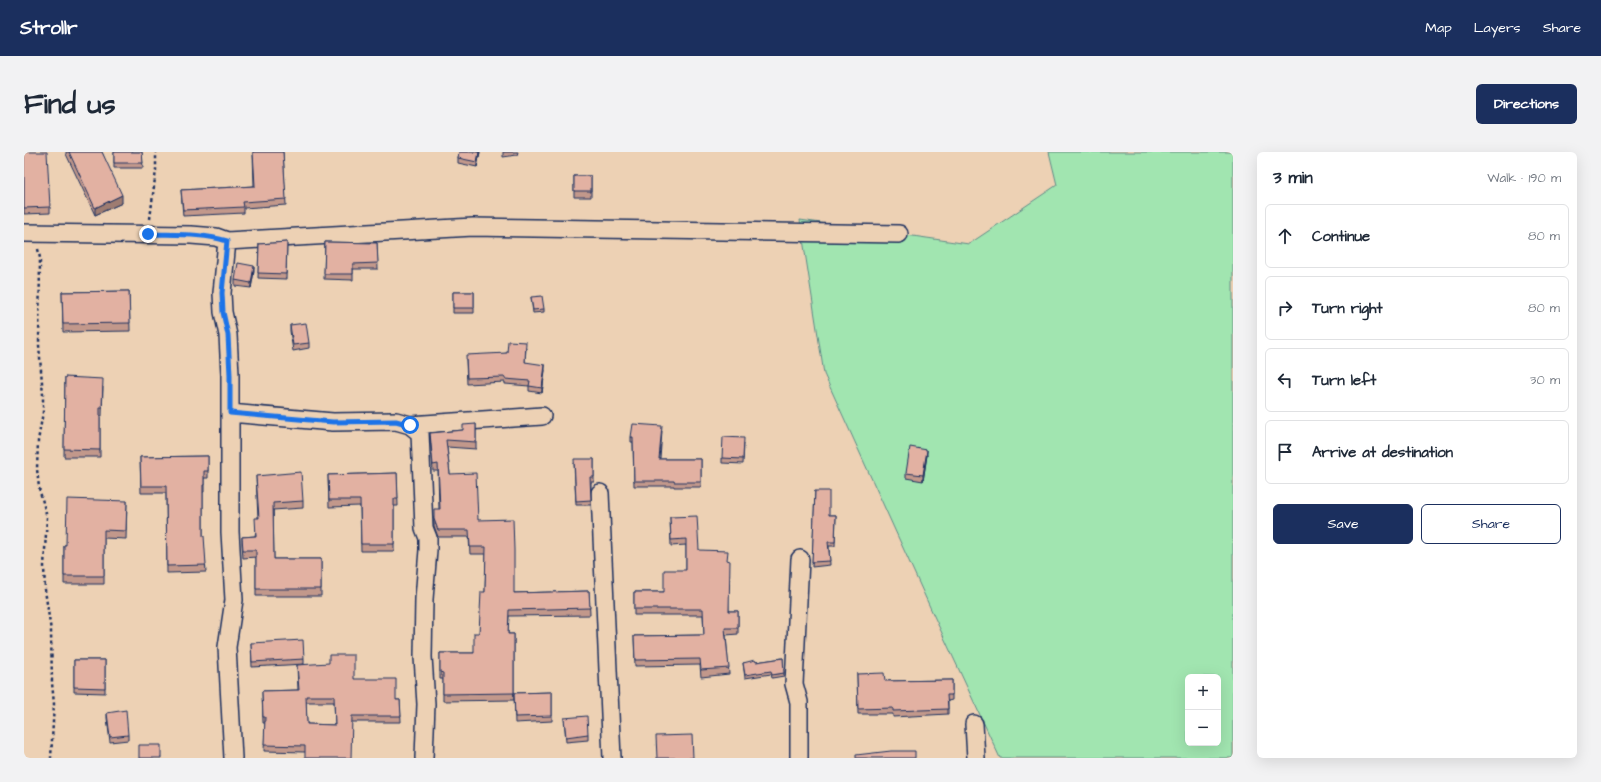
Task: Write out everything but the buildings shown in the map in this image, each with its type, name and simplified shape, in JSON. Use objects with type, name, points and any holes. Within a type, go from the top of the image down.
[{"type":"street","points":[[29,233],[148,234],[210,237],[227,241],[473,227],[899,234]]},
{"type":"street","points":[[227,241],[222,293],[223,312],[228,335],[230,375],[230,532],[234,600],[227,647],[233,758]]},
{"type":"street","points":[[230,413],[333,422],[396,421],[410,425],[542,416]]},
{"type":"street","points":[[410,425],[420,433],[424,528],[428,538],[423,657],[426,704],[424,758]]},
{"type":"street","points":[[600,493],[612,758]]},
{"type":"street","points":[[799,758],[799,702],[794,684],[800,559]]},
{"type":"street","points":[[974,724],[976,758]]},
{"type":"path","points":[[148,234],[156,170],[156,152]]},
{"type":"path","points":[[29,233],[40,258],[39,345],[43,412],[38,441],[37,469],[39,488],[47,517],[44,566],[45,590],[51,631],[54,704],[51,758]]},
{"type":"green space","points":[[1049,152],[1233,152],[1233,758],[1000,758],[824,374],[800,220],[969,244],[1057,185]]},
{"type":"route","points":[[148,234],[216,237],[227,241],[222,293],[223,312],[228,335],[230,413],[333,422],[396,421],[410,425]]}]
